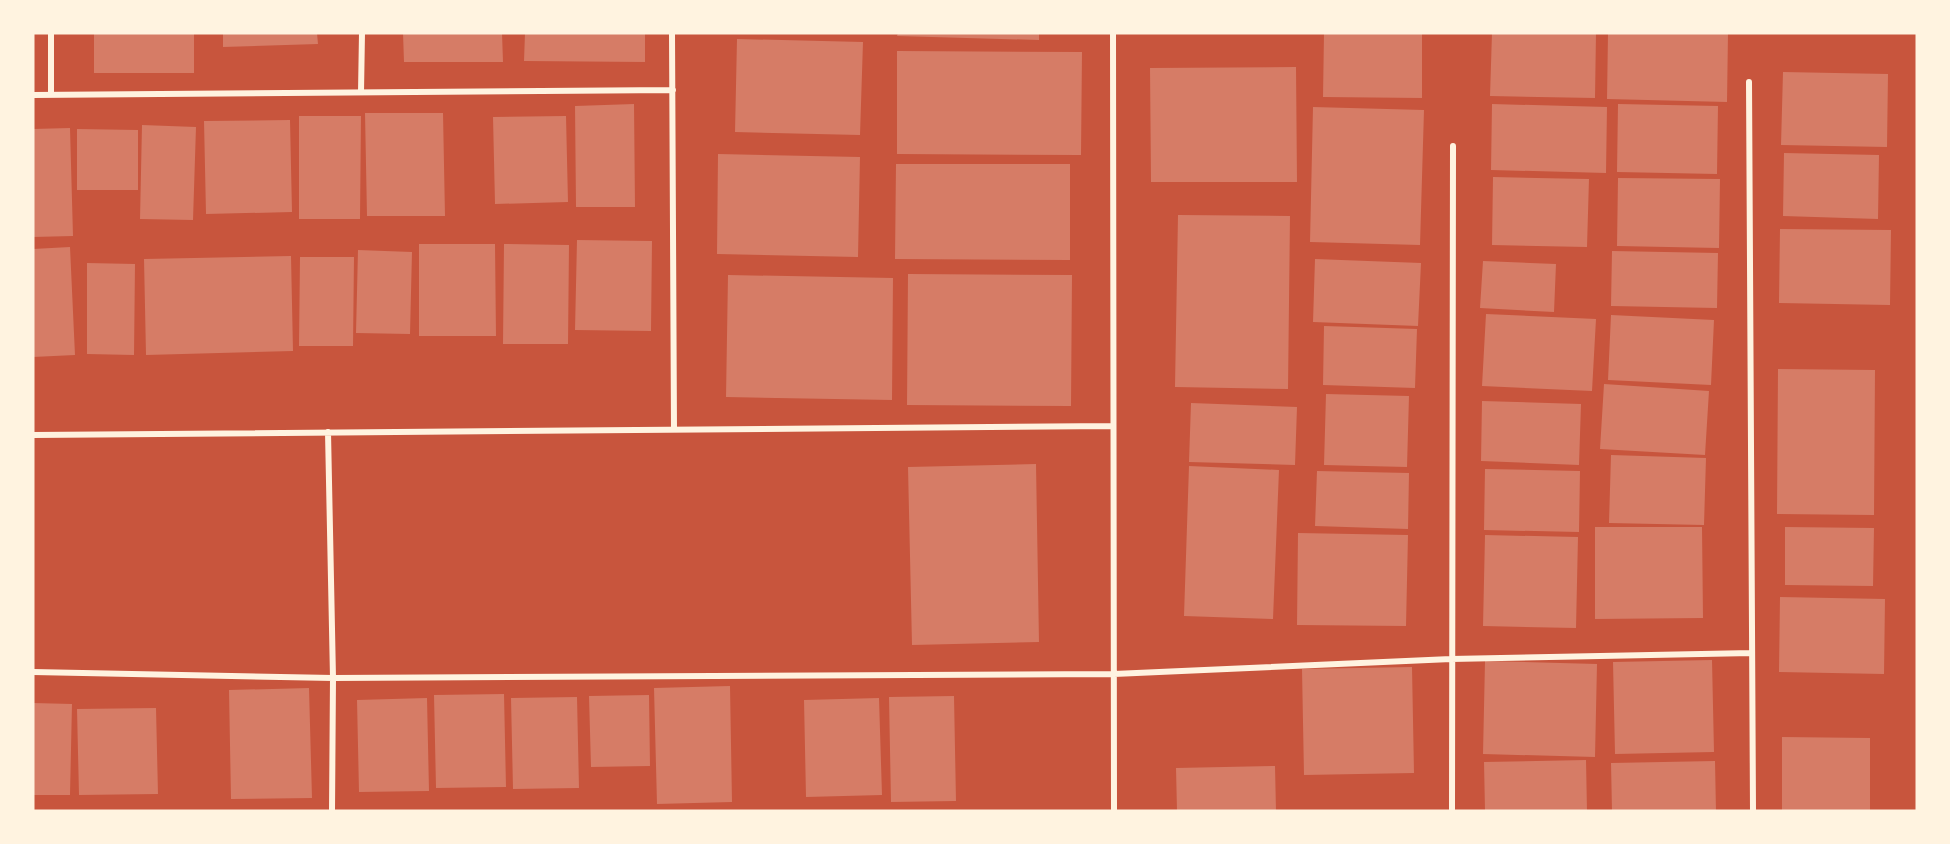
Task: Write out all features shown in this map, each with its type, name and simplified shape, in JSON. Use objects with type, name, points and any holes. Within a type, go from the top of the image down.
[{"type":"street","points":[[51,33],[51,95]]},
{"type":"street","points":[[361,92],[362,33]]},
{"type":"street","points":[[672,33],[674,429]]},
{"type":"street","points":[[1113,33],[1114,811]]},
{"type":"street","points":[[1749,82],[1753,811]]},
{"type":"street","points":[[33,95],[673,90]]},
{"type":"street","points":[[1452,811],[1453,146]]},
{"type":"street","points":[[33,435],[1113,426]]},
{"type":"street","points":[[328,432],[333,678],[332,811]]},
{"type":"street","points":[[33,672],[333,678],[1114,674],[1451,659],[1752,653]]},
{"type":"building","points":[[94,33],[194,33],[194,73],[94,73]]},
{"type":"building","points":[[223,33],[317,33],[318,44],[223,47]]},
{"type":"building","points":[[403,33],[502,33],[503,62],[404,62]]},
{"type":"building","points":[[525,33],[645,33],[645,62],[524,61]]},
{"type":"building","points":[[898,33],[1039,33],[1039,40],[897,36]]},
{"type":"building","points":[[1324,33],[1422,33],[1422,98],[1323,97]]},
{"type":"building","points":[[1492,33],[1596,33],[1595,98],[1490,96]]},
{"type":"building","points":[[1608,33],[1728,33],[1727,102],[1607,99]]},
{"type":"building","points":[[737,39],[863,42],[860,135],[735,132]]},
{"type":"building","points":[[897,51],[1082,52],[1081,155],[897,154]]},
{"type":"building","points":[[1296,67],[1297,182],[1151,182],[1150,68]]},
{"type":"building","points":[[1783,72],[1888,74],[1887,147],[1781,145]]},
{"type":"building","points":[[634,104],[635,207],[576,207],[575,106]]},
{"type":"building","points":[[1492,104],[1607,107],[1606,173],[1491,170]]},
{"type":"building","points":[[1618,104],[1718,106],[1717,174],[1617,172]]},
{"type":"building","points":[[1313,107],[1424,110],[1420,245],[1310,242]]},
{"type":"building","points":[[365,113],[443,113],[445,216],[367,216]]},
{"type":"building","points":[[299,116],[361,116],[360,219],[299,219]]},
{"type":"building","points":[[566,116],[568,202],[495,204],[493,117]]},
{"type":"building","points":[[290,120],[292,212],[206,214],[204,121]]},
{"type":"building","points":[[142,125],[196,127],[193,220],[140,219]]},
{"type":"building","points":[[70,128],[73,236],[33,237],[33,129]]},
{"type":"building","points":[[77,129],[138,130],[138,190],[77,190]]},
{"type":"building","points":[[1784,153],[1879,155],[1878,219],[1783,216]]},
{"type":"building","points":[[718,154],[860,157],[858,257],[717,254]]},
{"type":"building","points":[[896,164],[1070,164],[1070,260],[895,259]]},
{"type":"building","points":[[1493,177],[1589,179],[1587,247],[1492,245]]},
{"type":"building","points":[[1618,178],[1720,179],[1719,248],[1617,246]]},
{"type":"building","points":[[1178,215],[1290,216],[1288,389],[1175,387]]},
{"type":"building","points":[[1780,229],[1891,230],[1890,305],[1779,303]]},
{"type":"building","points":[[577,240],[652,241],[651,331],[575,330]]},
{"type":"building","points":[[419,244],[495,244],[496,336],[419,336]]},
{"type":"building","points":[[504,244],[569,245],[568,344],[503,344]]},
{"type":"building","points":[[70,247],[75,355],[33,357],[33,249]]},
{"type":"building","points":[[358,250],[412,252],[410,334],[356,333]]},
{"type":"building","points":[[1612,251],[1718,253],[1717,308],[1611,306]]},
{"type":"building","points":[[291,256],[293,351],[146,355],[144,259]]},
{"type":"building","points":[[300,257],[354,257],[353,346],[299,346]]},
{"type":"building","points":[[1315,259],[1421,263],[1418,326],[1313,322]]},
{"type":"building","points":[[1483,261],[1556,264],[1554,312],[1480,308]]},
{"type":"building","points":[[87,263],[135,264],[134,355],[87,354]]},
{"type":"building","points":[[908,274],[1072,275],[1071,406],[907,405]]},
{"type":"building","points":[[728,275],[893,278],[892,400],[726,397]]},
{"type":"building","points":[[1486,314],[1596,319],[1592,391],[1482,386]]},
{"type":"building","points":[[1611,315],[1714,320],[1711,385],[1608,380]]},
{"type":"building","points":[[1324,326],[1417,329],[1415,388],[1323,385]]},
{"type":"building","points":[[1778,369],[1875,370],[1874,515],[1777,514]]},
{"type":"building","points":[[1604,384],[1709,391],[1705,455],[1600,449]]},
{"type":"building","points":[[1326,394],[1409,396],[1407,467],[1324,465]]},
{"type":"building","points":[[1482,401],[1581,404],[1579,465],[1481,461]]},
{"type":"building","points":[[1191,403],[1297,407],[1295,465],[1189,462]]},
{"type":"building","points":[[1611,455],[1706,458],[1704,525],[1609,523]]},
{"type":"building","points":[[1036,464],[1039,642],[912,645],[908,467]]},
{"type":"building","points":[[1189,466],[1279,470],[1273,619],[1184,616]]},
{"type":"building","points":[[1485,469],[1580,471],[1579,532],[1484,530]]},
{"type":"building","points":[[1317,471],[1409,473],[1408,529],[1315,526]]},
{"type":"building","points":[[1595,527],[1702,527],[1703,618],[1595,619]]},
{"type":"building","points":[[1785,527],[1874,528],[1873,586],[1785,585]]},
{"type":"building","points":[[1298,533],[1408,535],[1406,626],[1297,625]]},
{"type":"building","points":[[1485,535],[1578,537],[1576,628],[1483,626]]},
{"type":"building","points":[[1780,597],[1885,599],[1884,674],[1779,672]]},
{"type":"building","points":[[1712,660],[1714,752],[1615,754],[1613,662]]},
{"type":"building","points":[[1485,661],[1597,664],[1595,757],[1483,754]]},
{"type":"building","points":[[1412,667],[1414,773],[1304,775],[1302,669]]},
{"type":"building","points":[[730,686],[732,802],[657,804],[654,688]]},
{"type":"building","points":[[309,688],[312,798],[231,799],[229,690]]},
{"type":"building","points":[[504,694],[506,787],[436,788],[434,695]]},
{"type":"building","points":[[649,695],[650,766],[591,767],[589,696]]},
{"type":"building","points":[[954,696],[956,801],[891,802],[889,697]]},
{"type":"building","points":[[577,697],[579,788],[513,789],[511,698]]},
{"type":"building","points":[[427,698],[429,791],[359,792],[357,700]]},
{"type":"building","points":[[879,698],[882,795],[806,797],[804,700]]},
{"type":"building","points":[[33,703],[72,704],[70,795],[33,795]]},
{"type":"building","points":[[156,708],[158,794],[79,795],[77,709]]},
{"type":"building","points":[[1782,737],[1870,738],[1870,811],[1782,811]]},
{"type":"building","points":[[1586,760],[1587,811],[1485,811],[1484,762]]},
{"type":"building","points":[[1715,761],[1716,811],[1612,811],[1611,763]]},
{"type":"building","points":[[1275,766],[1276,811],[1177,811],[1176,768]]}]
